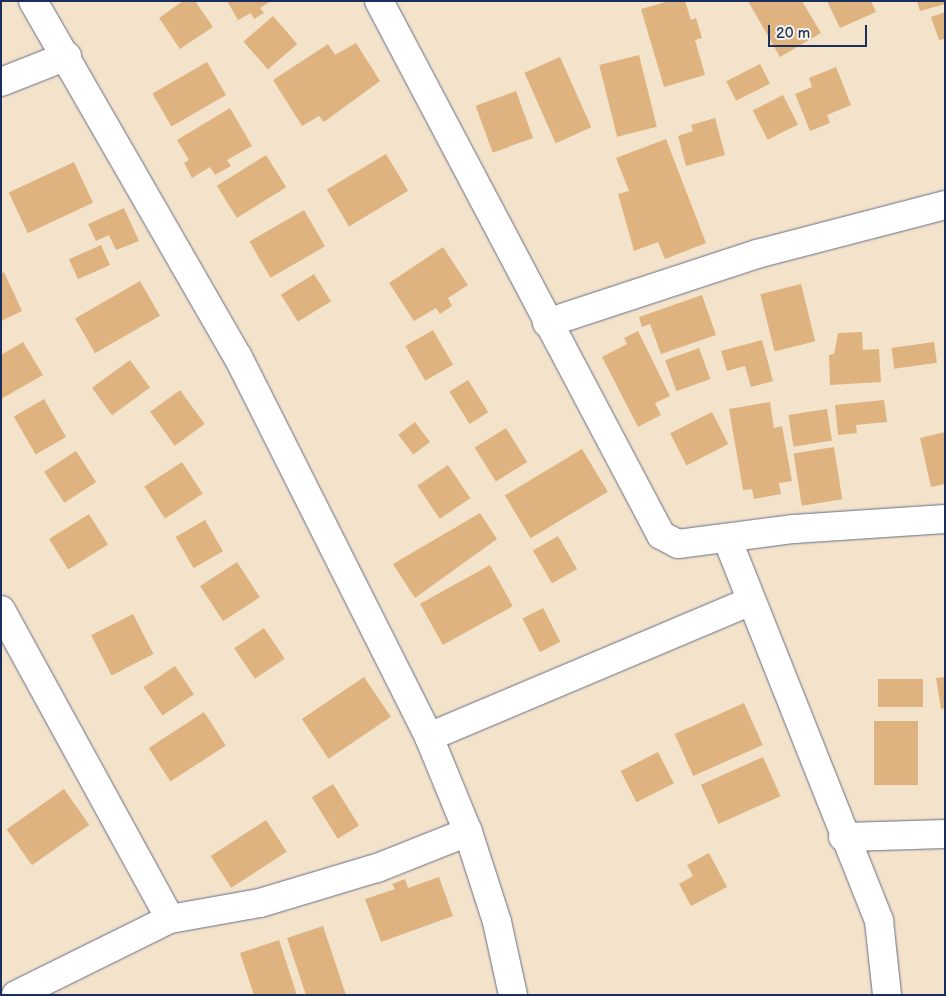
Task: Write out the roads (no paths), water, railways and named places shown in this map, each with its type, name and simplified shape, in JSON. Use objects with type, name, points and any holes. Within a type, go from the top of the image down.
[{"type":"street","points":[[34,1],[238,357],[429,737],[468,832],[497,922],[513,995]]},
{"type":"street","points":[[378,1],[547,323],[661,534],[678,544],[728,541],[794,529],[945,519]]},
{"type":"street","points":[[1,82],[67,56]]},
{"type":"street","points":[[547,323],[757,254],[945,204]]},
{"type":"street","points":[[728,541],[749,602],[843,837],[879,921],[887,995]]},
{"type":"street","points":[[429,737],[749,602]]},
{"type":"street","points":[[1,610],[170,919]]},
{"type":"street","points":[[16,995],[170,919],[260,903],[377,868],[468,832]]},
{"type":"street","points":[[843,837],[945,834]]}]
